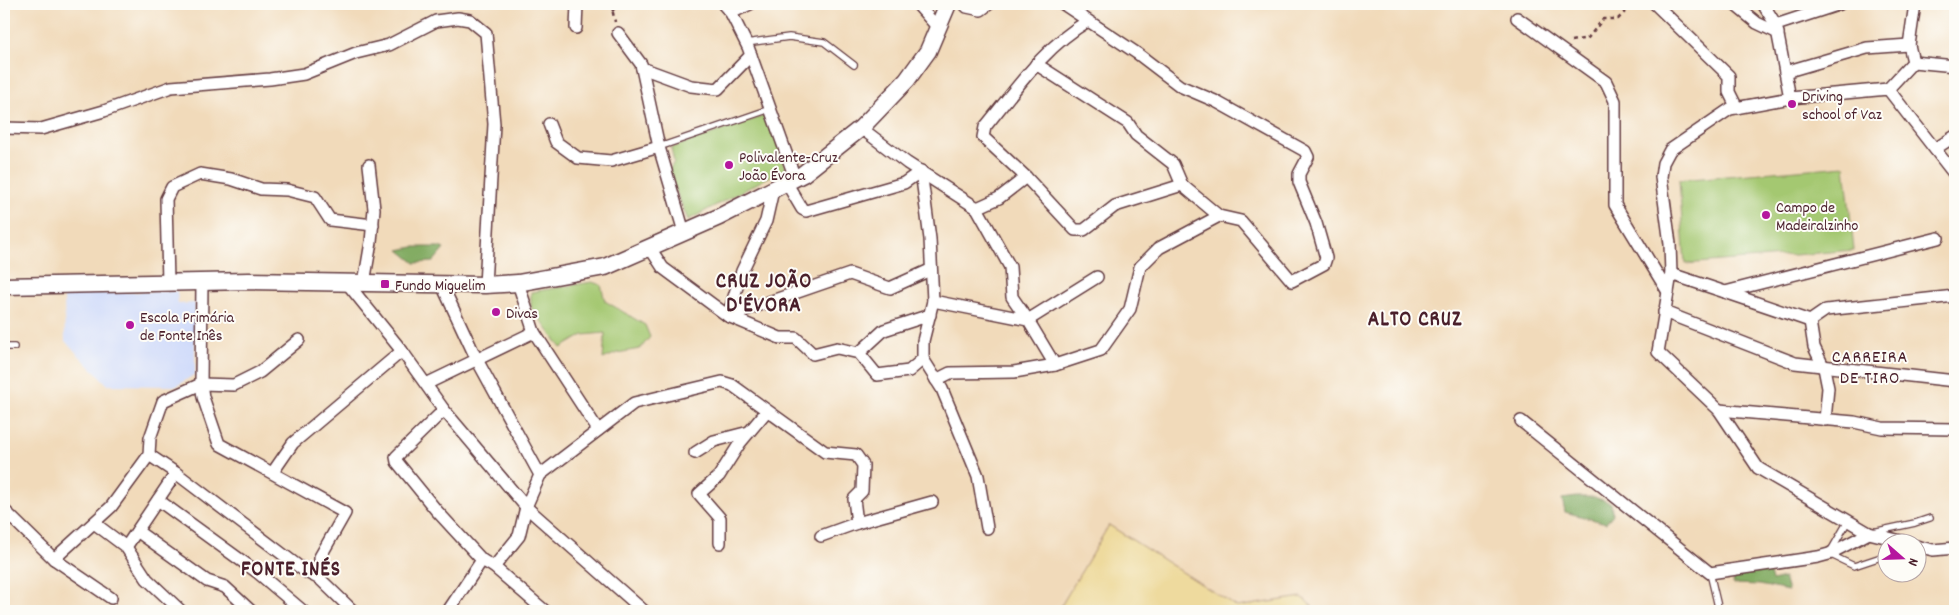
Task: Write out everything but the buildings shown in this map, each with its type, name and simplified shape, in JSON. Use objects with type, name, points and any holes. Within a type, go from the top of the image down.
[{"type":"street","points":[[576,28],[577,4]]},
{"type":"street","points":[[723,4],[731,13],[751,55],[770,110],[784,183],[802,209],[806,211],[904,183],[921,172]]},
{"type":"street","points":[[731,13],[750,4]]},
{"type":"street","points":[[916,4],[938,28]]},
{"type":"street","points":[[4,286],[202,282],[485,286],[518,283],[605,267],[719,217],[803,174],[861,128],[907,80],[928,51],[948,4]]},
{"type":"street","points":[[964,4],[967,8],[981,10],[989,4]]},
{"type":"street","points":[[1036,64],[1128,123],[1136,135],[1173,164],[1182,185],[1219,216],[1241,221],[1292,281],[1324,264],[1326,258],[1316,224],[1300,182],[1299,174],[1308,157],[1306,151],[1215,101],[1180,86],[1138,54],[1064,4]]},
{"type":"street","points":[[1654,4],[1729,76],[1729,92],[1737,108]]},
{"type":"street","points":[[1734,4],[1757,23],[1777,29],[1840,4]]},
{"type":"street","points":[[1763,4],[1777,29],[1790,98]]},
{"type":"street","points":[[1913,62],[1908,45],[1915,4]]},
{"type":"street","points":[[4,128],[41,129],[104,111],[171,87],[270,79],[304,74],[356,52],[389,45],[436,21],[458,18],[470,20],[480,26],[486,33],[494,124],[485,286]]},
{"type":"street","points":[[1517,18],[1606,82],[1615,101],[1615,205],[1668,292]]},
{"type":"street","points":[[1088,21],[1061,39],[1036,64],[985,127],[983,136],[1026,177],[1075,230],[1084,230],[1115,206],[1182,185]]},
{"type":"street","points":[[618,33],[642,68],[659,147],[684,232]]},
{"type":"street","points":[[1785,72],[1868,48],[1908,45]]},
{"type":"street","points":[[642,68],[691,86],[718,89],[751,55]]},
{"type":"street","points":[[1913,62],[1955,66]]},
{"type":"street","points":[[1876,537],[1758,468],[1719,410],[1658,352],[1671,274],[1670,244],[1661,177],[1663,163],[1670,150],[1730,109],[1790,98],[1888,89],[1913,62]]},
{"type":"street","points":[[1888,89],[1955,175]]},
{"type":"street","points":[[549,124],[556,142],[578,158],[611,161],[659,147]]},
{"type":"street","points":[[861,128],[907,164],[977,208],[1010,267],[1012,297],[1056,365]]},
{"type":"street","points":[[1935,149],[1955,136]]},
{"type":"street","points":[[364,284],[374,209],[369,165]]},
{"type":"street","points":[[921,172],[930,239],[933,301],[923,341],[923,359],[936,380],[978,476],[987,528]]},
{"type":"street","points":[[168,283],[166,200],[172,186],[200,174],[231,179],[261,189],[287,190],[315,197],[330,220],[372,225]]},
{"type":"street","points":[[977,208],[998,198],[1026,177]]},
{"type":"street","points":[[728,316],[742,271],[784,183]]},
{"type":"street","points":[[936,380],[950,373],[1014,372],[1056,365],[1101,350],[1130,309],[1140,267],[1159,248],[1219,216]]},
{"type":"street","points":[[1725,292],[1938,238]]},
{"type":"street","points":[[650,248],[663,268],[728,316],[780,338],[796,338],[814,354],[838,348],[859,353],[877,375],[909,371],[923,359]]},
{"type":"street","points":[[728,316],[850,274],[890,288],[930,270]]},
{"type":"street","points":[[1671,274],[1810,321]]},
{"type":"street","points":[[933,301],[1028,320],[1097,277]]},
{"type":"street","points":[[202,282],[201,384],[203,397],[219,444],[345,512],[320,557],[320,579]]},
{"type":"street","points":[[347,283],[402,351],[444,410],[526,506],[644,611]]},
{"type":"street","points":[[518,283],[534,332],[598,430]]},
{"type":"street","points":[[442,285],[476,358],[540,475]]},
{"type":"street","points":[[1810,321],[1826,310],[1955,296]]},
{"type":"street","points":[[1664,312],[1795,363],[1824,368],[1955,381]]},
{"type":"street","points":[[859,353],[884,330],[930,315]]},
{"type":"street","points":[[1810,321],[1814,347],[1824,368],[1828,388],[1825,420]]},
{"type":"street","points":[[426,384],[476,358],[534,332]]},
{"type":"street","points":[[54,559],[111,507],[149,455],[150,438],[163,401],[201,384],[234,385],[260,372],[299,340]]},
{"type":"street","points":[[273,472],[293,443],[402,351]]},
{"type":"street","points":[[494,567],[519,536],[526,506],[540,475],[634,403],[722,382],[732,385],[766,412],[808,438],[825,452],[856,455],[863,465],[862,492],[854,499],[857,523]]},
{"type":"street","points":[[444,410],[396,457],[397,462],[436,510],[482,560],[494,567],[545,611]]},
{"type":"street","points":[[1719,410],[1854,422],[1882,428],[1955,429]]},
{"type":"street","points":[[720,543],[720,518],[699,494],[719,476],[749,432],[766,412]]},
{"type":"street","points":[[1521,421],[1710,573],[1829,554],[1869,533]]},
{"type":"street","points":[[694,453],[714,441],[749,432]]},
{"type":"street","points":[[149,455],[176,473],[306,572],[320,579],[353,611]]},
{"type":"street","points":[[126,547],[176,473]]},
{"type":"street","points":[[158,500],[257,572],[303,611]]},
{"type":"street","points":[[821,536],[857,523],[932,502]]},
{"type":"street","points":[[4,510],[54,559],[111,598]]},
{"type":"street","points":[[94,523],[126,547],[147,579],[181,611]]},
{"type":"street","points":[[138,531],[207,581],[225,587],[251,611]]},
{"type":"street","points":[[1926,548],[1933,550],[1955,548]]},
{"type":"street","points":[[448,611],[482,560]]},
{"type":"lane","points":[[746,43],[789,37],[824,42],[854,65]]},
{"type":"lane","points":[[659,147],[770,110]]},
{"type":"lane","points":[[4,347],[14,347]]},
{"type":"lane","points":[[1869,533],[1890,527],[1915,524],[1930,518]]},
{"type":"lane","points":[[1848,521],[1829,554],[1854,566],[1876,559]]},
{"type":"lane","points":[[1710,573],[1720,611]]},
{"type":"path","points":[[611,4],[618,33]]},
{"type":"path","points":[[612,12],[619,4]]},
{"type":"path","points":[[1552,43],[1588,38],[1603,19],[1618,19],[1633,4]]},
{"type":"shaded area","name":"Escola Primária de Fonte Inês","points":[[177,291],[178,304],[195,303],[195,374],[177,386],[108,385],[65,341],[64,294]]},
{"type":"green space","name":"Polivalente-Cruz João Évora","points":[[767,115],[786,168],[688,220],[668,172],[674,162],[671,148]]},
{"type":"green space","name":"Campo de Madeiralzinho","points":[[1845,166],[1854,250],[1685,264],[1679,180]]},
{"type":"green space","points":[[413,247],[439,247],[444,249],[433,262],[415,263],[399,250]]},
{"type":"green space","points":[[592,282],[601,285],[605,301],[645,325],[650,337],[640,349],[617,353],[603,359],[605,333],[583,335],[561,348],[531,307],[531,292]]},
{"type":"green space","points":[[1594,497],[1611,503],[1613,514],[1606,523],[1565,512],[1562,499]]},
{"type":"green space","points":[[1763,565],[1769,571],[1772,581],[1784,578],[1788,591],[1760,585],[1733,584],[1734,576],[1749,567]]},
{"type":"sand","points":[[1109,525],[1237,607],[1302,597],[1317,611],[1058,611]]},
{"type":"place","name":"Driving school of Vaz","points":[[1792,104]]},
{"type":"place","name":"Polivalente-Cruz João Évora","points":[[729,165]]},
{"type":"place","name":"Campo de Madeiralzinho","points":[[1766,215]]},
{"type":"place","name":"Fundo Miguelim","points":[[385,284]]},
{"type":"place","name":"Divas","points":[[496,312]]},
{"type":"place","name":"Escola Primária de Fonte Inês","points":[[130,325]]},
{"type":"district","name":"CRUZ JOÃO D'ÉVORA","points":[[764,292]]},
{"type":"district","name":"ALTO CRUZ","points":[[1415,318]]},
{"type":"district","name":"CARREIRA DE TIRO","points":[[1870,366]]},
{"type":"district","name":"FONTE INÉS","points":[[291,568]]}]
